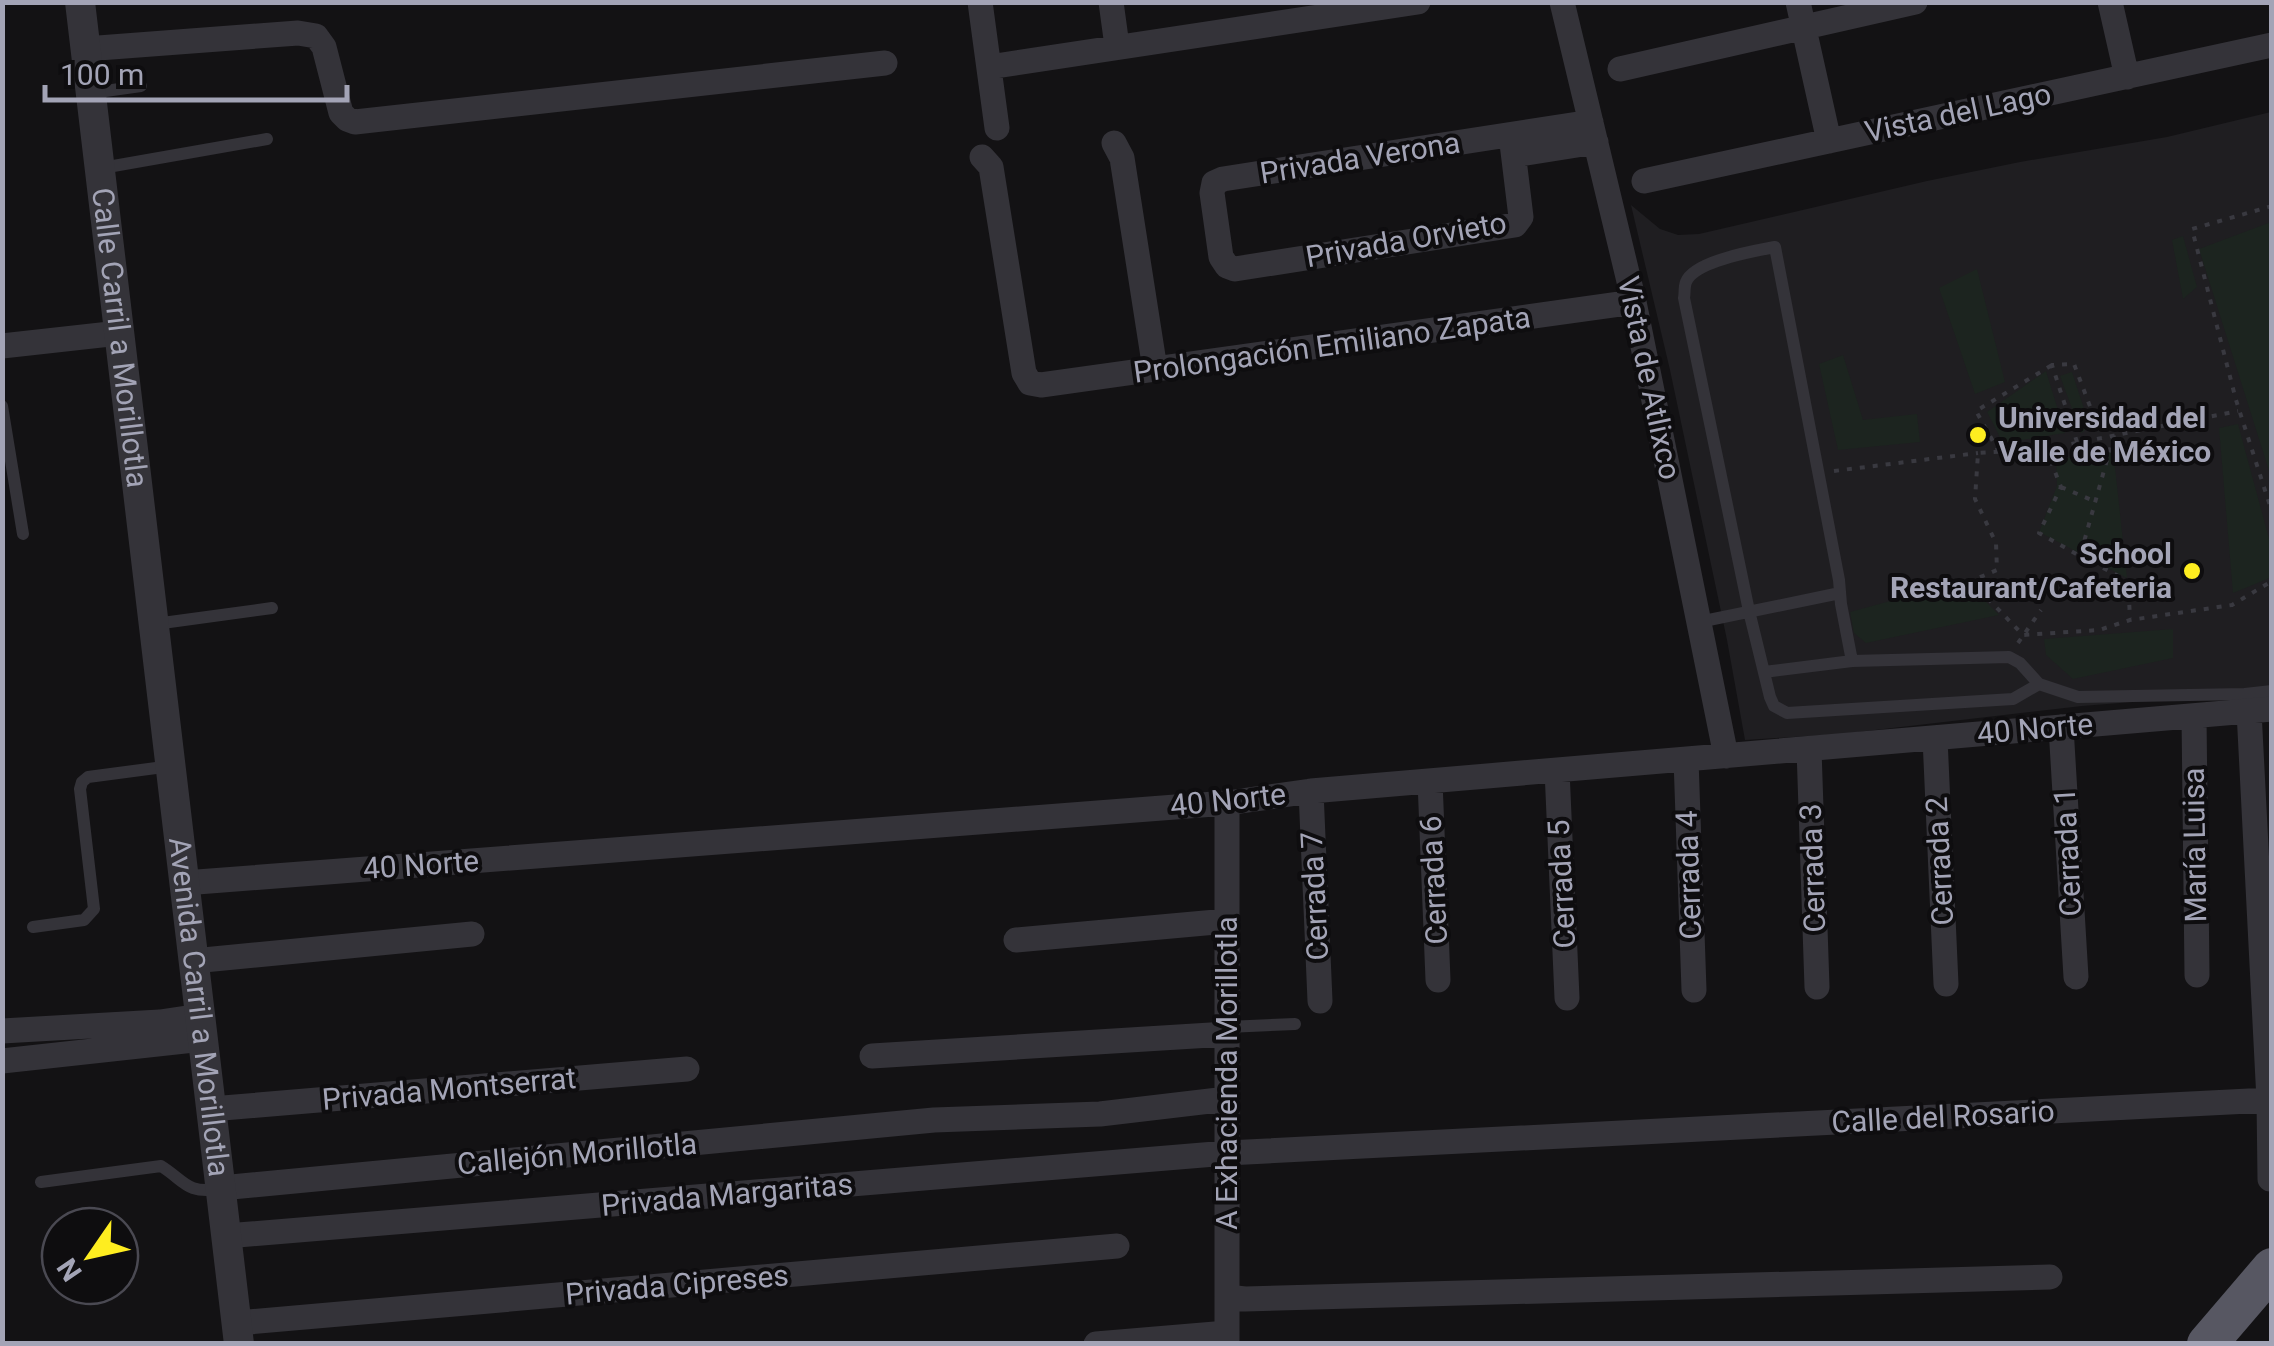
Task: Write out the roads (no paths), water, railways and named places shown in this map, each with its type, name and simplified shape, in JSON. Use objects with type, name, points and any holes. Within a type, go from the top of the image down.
[{"type":"highway","points":[[2207,1344],[2272,1268]]},
{"type":"street","name":"Calle Carril a Morillotla","points":[[80,2],[160,672]]},
{"type":"street","points":[[980,2],[997,128]]},
{"type":"street","points":[[1111,2],[1117,46]]},
{"type":"street","points":[[1238,2],[1242,29]]},
{"type":"street","points":[[988,66],[1242,29],[1368,6],[1418,2]]},
{"type":"street","name":"Vista de Atlixco","points":[[1562,2],[1634,302],[1726,756]]},
{"type":"street","points":[[1620,68],[1801,15],[1915,2]]},
{"type":"street","points":[[2110,2],[2126,77]]},
{"type":"street","points":[[1801,15],[1829,141]]},
{"type":"street","points":[[86,48],[298,33],[316,36],[324,47],[341,113],[355,122],[885,63]]},
{"type":"street","name":"Vista del Lago","points":[[1644,181],[2272,45]]},
{"type":"street","name":"Privada Verona","points":[[1227,266],[1221,256],[1212,192],[1214,183],[1224,179],[1593,132]]},
{"type":"street","points":[[1114,143],[1122,158],[1155,369]]},
{"type":"street","name":"Privada Orvieto","points":[[1227,266],[1235,269],[1515,226],[1521,217],[1513,145]]},
{"type":"street","name":"Prolongación Emiliano Zapata","points":[[982,157],[991,167],[1024,373],[1030,383],[1041,385],[1634,302]]},
{"type":"street","points":[[2,346],[120,333]]},
{"type":"street","name":"Avenida Carril a Morillotla","points":[[160,672],[238,1333]]},
{"type":"street","points":[[2255,705],[2270,1179]]},
{"type":"street","name":"40 Norte","points":[[184,883],[1227,802],[1311,791],[2194,716],[2255,705]]},
{"type":"street","name":"María Luisa","points":[[2194,716],[2197,975]]},
{"type":"street","name":"Cerrada 1","points":[[2060,727],[2076,977]]},
{"type":"street","name":"Cerrada 2","points":[[1935,738],[1946,984]]},
{"type":"street","name":"Cerrada 3","points":[[1809,748],[1817,987]]},
{"type":"street","name":"Cerrada 4","points":[[1686,759],[1694,990]]},
{"type":"street","name":"Cerrada 5","points":[[1557,770],[1567,998]]},
{"type":"street","name":"Cerrada 6","points":[[1430,781],[1438,980]]},
{"type":"street","name":"Cerrada 7","points":[[1311,791],[1320,1001]]},
{"type":"street","name":"A Exhacienda Morillotla","points":[[1227,802],[1227,1338]]},
{"type":"street","points":[[1016,940],[1227,921]]},
{"type":"street","points":[[193,961],[472,934]]},
{"type":"street","points":[[2,1061],[130,1036],[201,1028]]},
{"type":"street","points":[[872,1056],[1227,1030]]},
{"type":"street","points":[[2,1031],[130,1036]]},
{"type":"street","name":"Privada Montserrat","points":[[211,1109],[687,1069]]},
{"type":"street","name":"Callejón Morillotla","points":[[220,1188],[934,1120],[1100,1114],[1227,1099]]},
{"type":"street","name":"Calle del Rosario","points":[[1227,1153],[2269,1100]]},
{"type":"street","name":"Privada Margaritas","points":[[226,1236],[1227,1153]]},
{"type":"street","name":"Privada Cipreses","points":[[238,1333],[1117,1246]]},
{"type":"street","points":[[1227,1296],[1245,1299],[2050,1277]]},
{"type":"street","points":[[1096,1344],[1227,1338]]},
{"type":"lane","points":[[91,93],[142,86]]},
{"type":"lane","points":[[100,168],[267,139]]},
{"type":"lane","points":[[1852,661],[1840,580],[1775,247],[1730,256],[1695,272],[1686,281],[1684,298],[1749,611],[1774,706],[1787,713],[2013,700],[2039,684]]},
{"type":"lane","points":[[2,406],[23,534]]},
{"type":"lane","points":[[1699,622],[1840,592]]},
{"type":"lane","points":[[154,624],[272,608]]},
{"type":"lane","points":[[1764,672],[1852,661],[2008,657],[2020,662],[2039,684],[2078,697],[2255,705],[2272,691]]},
{"type":"lane","points":[[34,927],[84,920],[94,909],[82,782],[88,777],[171,766]]},
{"type":"lane","points":[[1227,1030],[1295,1024]]},
{"type":"lane","points":[[41,1182],[161,1166],[188,1187],[202,1191],[220,1188]]},
{"type":"place","name":"Universidad del Valle de México","points":[[1978,435]]},
{"type":"place","name":"School Restaurant/Cafeteria","points":[[2192,571]]}]
